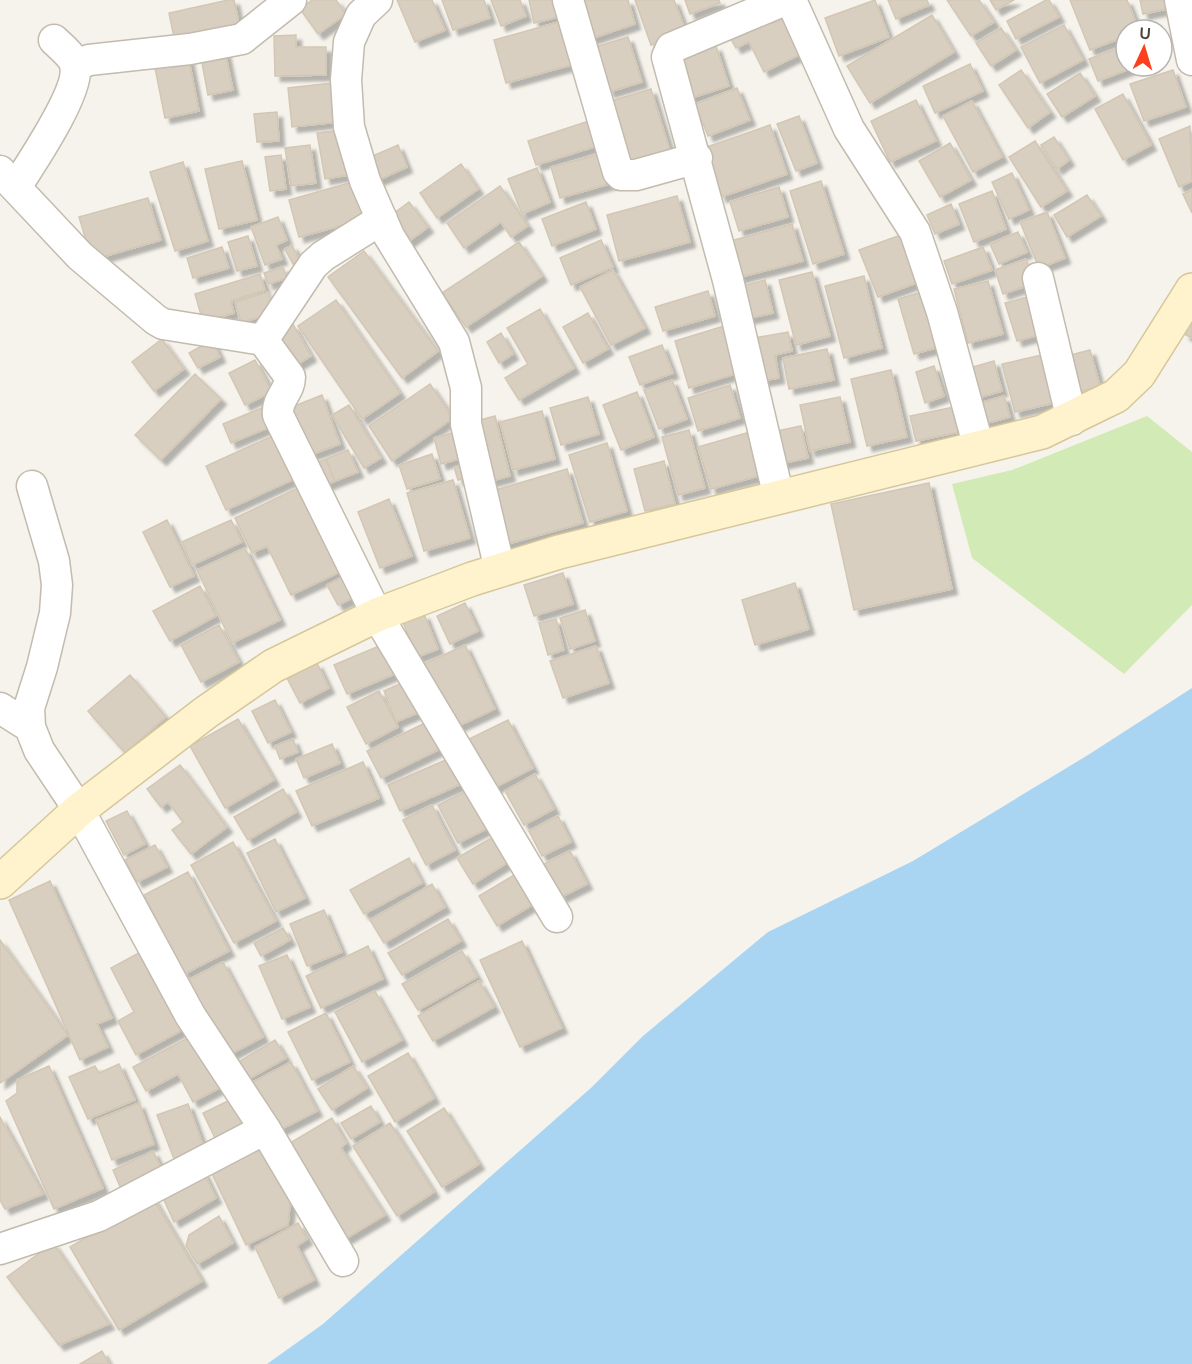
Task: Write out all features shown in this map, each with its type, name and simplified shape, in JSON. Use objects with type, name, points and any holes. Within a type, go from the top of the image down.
[{"type":"street","points":[[291,0],[242,39],[190,49],[89,60],[76,66],[60,115],[8,179],[81,256],[163,324],[263,340],[290,377],[290,384],[278,403],[278,415],[377,615],[557,917]]},
{"type":"street","points":[[568,0],[618,172],[621,175],[636,175],[697,158]]},
{"type":"street","points":[[779,498],[697,158],[667,57],[671,48],[785,0]]},
{"type":"street","points":[[791,0],[849,129],[915,232],[942,312],[979,448]]},
{"type":"street","points":[[1180,0],[1192,60]]},
{"type":"street","points":[[366,4],[349,42],[346,80],[349,127],[365,181],[389,236],[454,342],[466,388],[466,424],[500,570]]},
{"type":"street","points":[[54,40],[76,66]]},
{"type":"street","points":[[263,340],[313,265],[323,256],[382,219]]},
{"type":"street","points":[[1038,278],[1072,420]]},
{"type":"street","points":[[0,882],[79,810],[205,713],[273,666],[377,615],[500,570],[559,552],[1042,432],[1072,420],[1116,396],[1139,374],[1192,290]]},
{"type":"street","points":[[32,486],[54,561],[57,585],[42,667],[28,708],[30,727],[39,750],[79,810],[190,1016],[265,1129],[343,1261]]},
{"type":"street","points":[[0,708],[30,727]]},
{"type":"street","points":[[0,1249],[99,1216],[265,1129]]},
{"type":"green space","points":[[1147,416],[1192,452],[1192,605],[1124,674],[972,558],[952,484],[1012,470]]},
{"type":"water","points":[[1192,688],[1192,1364],[267,1364],[323,1324],[592,1087],[643,1036],[768,932],[913,861],[1088,755]]},
{"type":"building","points":[[234,0],[240,28],[175,42],[169,13]]},
{"type":"building","points":[[312,0],[336,0],[346,14],[318,34],[300,9]]},
{"type":"building","points":[[397,0],[432,0],[445,30],[415,42]]},
{"type":"building","points":[[442,0],[484,0],[490,18],[453,30]]},
{"type":"building","points":[[491,0],[520,0],[526,16],[501,26]]},
{"type":"building","points":[[529,0],[563,0],[566,15],[534,23]]},
{"type":"building","points":[[577,0],[628,0],[635,24],[590,39]]},
{"type":"building","points":[[635,0],[674,0],[686,32],[651,45]]},
{"type":"building","points":[[685,0],[719,0],[720,3],[690,14]]},
{"type":"building","points":[[875,0],[889,37],[839,56],[825,18]]},
{"type":"building","points":[[888,0],[927,0],[929,5],[896,19]]},
{"type":"building","points":[[947,0],[979,0],[994,22],[971,36]]},
{"type":"building","points":[[990,0],[1014,0],[996,10]]},
{"type":"building","points":[[1049,0],[1059,17],[1016,39],[1007,21]]},
{"type":"building","points":[[1070,0],[1127,0],[1134,18],[1114,18],[1114,41],[1090,50]]},
{"type":"building","points":[[1140,0],[1174,0],[1176,7],[1143,14]]},
{"type":"building","points":[[767,11],[773,23],[792,14],[809,50],[764,72],[749,42],[736,48],[726,30]]},
{"type":"building","points":[[932,15],[954,52],[870,103],[847,66]]},
{"type":"building","points":[[566,20],[578,63],[506,83],[494,40]]},
{"type":"building","points":[[1064,25],[1083,60],[1040,83],[1021,47]]},
{"type":"building","points":[[1001,28],[1016,50],[991,66],[976,43]]},
{"type":"building","points":[[296,35],[296,47],[326,47],[326,75],[275,76],[274,36]]},
{"type":"building","points":[[628,37],[642,82],[609,92],[595,47]]},
{"type":"building","points":[[716,46],[729,86],[688,99],[675,59]]},
{"type":"building","points":[[224,47],[233,90],[208,95],[200,52]]},
{"type":"building","points":[[1114,50],[1114,75],[1098,81],[1089,59]]},
{"type":"building","points":[[188,56],[199,111],[165,118],[154,63]]},
{"type":"building","points":[[970,64],[983,91],[935,113],[923,86]]},
{"type":"building","points":[[1021,70],[1050,112],[1028,128],[999,85]]},
{"type":"building","points":[[1080,73],[1095,96],[1062,117],[1047,94]]},
{"type":"building","points":[[1174,73],[1186,107],[1144,121],[1130,84],[1148,78],[1174,78]]},
{"type":"building","points":[[332,83],[337,122],[292,127],[288,88]]},
{"type":"building","points":[[737,88],[750,120],[708,136],[695,104]]},
{"type":"building","points":[[651,89],[671,154],[626,167],[607,102]]},
{"type":"building","points":[[1123,94],[1151,145],[1123,160],[1095,109]]},
{"type":"building","points":[[916,100],[936,141],[890,162],[871,121]]},
{"type":"building","points":[[972,101],[1002,157],[973,172],[943,116]]},
{"type":"building","points":[[277,112],[279,141],[257,142],[254,114]]},
{"type":"building","points":[[799,116],[817,163],[796,171],[777,124]]},
{"type":"building","points":[[592,120],[600,145],[536,165],[528,141]]},
{"type":"building","points":[[770,125],[787,174],[721,197],[704,148]]},
{"type":"building","points":[[1190,126],[1192,181],[1179,187],[1159,139]]},
{"type":"building","points":[[341,130],[349,175],[325,179],[317,133]]},
{"type":"building","points":[[1054,137],[1069,160],[1057,169],[1041,145]]},
{"type":"building","points":[[1035,141],[1067,191],[1041,207],[1009,157]]},
{"type":"building","points":[[950,143],[971,180],[940,197],[919,161]]},
{"type":"building","points":[[310,145],[316,183],[291,186],[285,148]]},
{"type":"building","points":[[398,145],[407,167],[376,181],[366,159]]},
{"type":"building","points":[[608,152],[616,182],[560,198],[551,167]]},
{"type":"building","points":[[281,155],[286,189],[270,191],[265,157]]},
{"type":"building","points":[[242,161],[257,220],[219,229],[205,169]]},
{"type":"building","points":[[183,162],[208,241],[175,251],[150,172]]},
{"type":"building","points":[[461,164],[478,189],[437,218],[420,193]]},
{"type":"building","points":[[537,168],[550,202],[522,214],[508,179]]},
{"type":"building","points":[[1012,173],[1029,210],[1009,219],[992,182]]},
{"type":"building","points":[[356,181],[366,219],[299,237],[289,200]]},
{"type":"building","points":[[821,181],[844,254],[813,264],[790,191]]},
{"type":"building","points":[[500,186],[528,226],[511,237],[501,222],[464,248],[447,223]]},
{"type":"building","points":[[779,187],[788,217],[739,231],[730,202]]},
{"type":"building","points":[[1192,190],[1192,213],[1183,194]]},
{"type":"building","points":[[992,191],[1006,229],[974,242],[959,204]]},
{"type":"building","points":[[1087,195],[1101,216],[1067,237],[1054,215]]},
{"type":"building","points":[[677,196],[690,242],[619,261],[607,215]]},
{"type":"building","points":[[148,198],[161,240],[92,260],[79,217]]},
{"type":"building","points":[[409,202],[428,227],[404,245],[385,220]]},
{"type":"building","points":[[586,202],[596,229],[552,246],[542,219]]},
{"type":"building","points":[[951,204],[959,224],[935,234],[927,215]]},
{"type":"building","points":[[1047,212],[1065,258],[1039,268],[1020,222]]},
{"type":"building","points":[[278,217],[287,240],[276,245],[282,259],[265,265],[251,227]]},
{"type":"building","points":[[792,224],[803,261],[737,278],[727,242]]},
{"type":"building","points":[[912,231],[930,278],[878,297],[859,250]]},
{"type":"building","points":[[1018,232],[1027,252],[999,264],[990,244]]},
{"type":"building","points":[[248,236],[257,266],[237,271],[228,242]]},
{"type":"building","points":[[601,240],[613,267],[571,285],[560,258]]},
{"type":"building","points":[[519,242],[542,276],[466,327],[442,293]]},
{"type":"building","points":[[292,245],[300,261],[293,264],[285,249]]},
{"type":"building","points":[[222,247],[229,268],[193,278],[187,258]]},
{"type":"building","points":[[983,247],[992,270],[952,284],[944,261]]},
{"type":"building","points":[[364,251],[438,351],[402,378],[328,277]]},
{"type":"building","points":[[1026,259],[1035,283],[1003,294],[995,270]]},
{"type":"building","points":[[283,267],[287,278],[268,284],[264,273]]},
{"type":"building","points":[[613,270],[645,328],[611,345],[580,287]]},
{"type":"building","points":[[812,272],[830,336],[796,345],[779,280]]},
{"type":"building","points":[[260,274],[265,290],[231,301],[234,313],[203,322],[195,294]]},
{"type":"building","points":[[864,276],[882,348],[844,358],[825,286]]},
{"type":"building","points":[[765,280],[773,313],[746,319],[738,287]]},
{"type":"building","points":[[988,281],[1003,334],[968,343],[954,289]]},
{"type":"building","points":[[932,289],[949,344],[914,354],[898,299]]},
{"type":"building","points":[[708,291],[715,316],[663,331],[655,307]]},
{"type":"building","points":[[268,292],[275,312],[241,323],[235,302]]},
{"type":"building","points":[[1031,296],[1042,334],[1017,341],[1005,303]]},
{"type":"building","points":[[336,300],[400,393],[362,419],[298,326]]},
{"type":"building","points":[[540,309],[574,368],[519,400],[505,378],[528,364],[507,328]]},
{"type":"building","points":[[588,313],[608,349],[583,363],[563,327]]},
{"type":"building","points":[[1192,319],[1192,338],[1184,334]]},
{"type":"building","points":[[293,324],[311,356],[291,368],[273,336]]},
{"type":"building","points":[[724,326],[738,373],[689,388],[675,341]]},
{"type":"building","points":[[788,332],[792,351],[775,355],[779,378],[757,382],[748,339]]},
{"type":"building","points":[[501,333],[513,354],[499,363],[487,342]]},
{"type":"building","points":[[162,339],[184,369],[154,391],[132,362]]},
{"type":"building","points":[[212,340],[220,357],[198,368],[189,353]]},
{"type":"building","points":[[662,345],[673,373],[640,385],[629,357]]},
{"type":"building","points":[[827,349],[834,380],[789,389],[783,358]]},
{"type":"building","points":[[1090,350],[1100,386],[1069,395],[1059,358]]},
{"type":"building","points":[[1042,355],[1054,403],[1015,412],[1002,364]]},
{"type":"building","points":[[255,360],[272,392],[245,405],[229,373]]},
{"type":"building","points":[[994,361],[1002,391],[967,401],[959,371]]},
{"type":"building","points":[[934,366],[944,396],[925,403],[916,372]]},
{"type":"building","points":[[891,370],[907,437],[867,446],[851,379]]},
{"type":"building","points":[[195,374],[221,399],[161,460],[135,435]]},
{"type":"building","points":[[672,380],[687,419],[659,429],[644,390]]},
{"type":"building","points":[[430,384],[453,418],[392,461],[369,426]]},
{"type":"building","points":[[730,385],[740,418],[698,431],[688,398]]},
{"type":"building","points":[[637,392],[654,437],[621,450],[603,405]]},
{"type":"building","points":[[322,395],[340,444],[310,455],[292,407]]},
{"type":"building","points":[[1004,396],[1010,417],[983,424],[977,404]]},
{"type":"building","points":[[588,397],[599,434],[561,445],[550,408]]},
{"type":"building","points":[[840,397],[850,442],[810,451],[800,405]]},
{"type":"building","points":[[349,405],[381,458],[364,468],[332,415]]},
{"type":"building","points":[[964,405],[969,430],[916,441],[910,416]]},
{"type":"building","points":[[264,407],[272,426],[231,443],[223,424]]},
{"type":"building","points":[[542,411],[555,459],[513,470],[500,422]]},
{"type":"building","points":[[495,416],[510,476],[484,483],[469,423]]},
{"type":"building","points":[[801,426],[808,458],[774,465],[767,433]]},
{"type":"building","points":[[462,430],[469,456],[441,464],[434,438]]},
{"type":"building","points":[[689,430],[705,488],[678,495],[662,437]]},
{"type":"building","points":[[750,432],[762,475],[711,489],[698,447]]},
{"type":"building","points":[[279,433],[299,477],[226,510],[206,466]]},
{"type":"building","points":[[607,443],[627,511],[590,522],[569,455]]},
{"type":"building","points":[[348,450],[358,472],[335,481],[326,459]]},
{"type":"building","points":[[432,454],[440,479],[407,489],[399,465]]},
{"type":"building","points":[[326,459],[335,481],[323,486],[314,464]]},
{"type":"building","points":[[664,461],[675,504],[645,511],[634,469]]},
{"type":"building","points":[[471,462],[475,475],[458,480],[454,467]]},
{"type":"building","points":[[567,469],[583,523],[500,546],[485,493]]},
{"type":"building","points":[[453,480],[470,538],[424,551],[407,493]]},
{"type":"building","points":[[929,483],[952,589],[854,610],[831,504]]},
{"type":"building","points":[[302,486],[342,571],[291,595],[267,546],[252,553],[235,518]]},
{"type":"building","points":[[389,499],[412,556],[380,568],[358,512]]},
{"type":"building","points":[[167,520],[194,576],[170,587],[143,532]]},
{"type":"building","points":[[231,520],[242,542],[192,565],[182,542]]},
{"type":"building","points":[[245,548],[280,620],[232,643],[197,570]]},
{"type":"building","points":[[563,573],[573,604],[534,616],[524,585]]},
{"type":"building","points":[[348,574],[359,595],[338,605],[327,585]]},
{"type":"building","points":[[795,583],[809,629],[755,645],[742,600]]},
{"type":"building","points":[[200,586],[216,616],[170,641],[153,611]]},
{"type":"building","points":[[465,603],[478,631],[450,644],[437,616]]},
{"type":"building","points":[[585,610],[595,641],[570,649],[560,618]]},
{"type":"building","points":[[424,614],[438,649],[417,657],[403,622]]},
{"type":"building","points":[[556,619],[564,650],[548,655],[539,623]]},
{"type":"building","points":[[219,625],[239,662],[201,682],[181,645]]},
{"type":"building","points":[[391,641],[404,670],[347,694],[334,665]]},
{"type":"building","points":[[465,645],[495,709],[454,728],[424,664]]},
{"type":"building","points":[[596,646],[609,683],[563,698],[550,661]]},
{"type":"building","points":[[317,663],[329,688],[300,703],[287,678]]},
{"type":"building","points":[[130,675],[166,717],[125,753],[88,711]]},
{"type":"building","points":[[413,678],[426,709],[396,722],[384,691]]},
{"type":"building","points":[[379,691],[398,727],[366,744],[347,707]]},
{"type":"building","points":[[275,700],[291,732],[268,743],[252,711]]},
{"type":"building","points":[[238,719],[274,780],[225,808],[190,746]]},
{"type":"building","points":[[431,720],[444,747],[381,778],[367,751]]},
{"type":"building","points":[[508,720],[533,768],[494,788],[469,739]]},
{"type":"building","points":[[293,739],[298,752],[280,759],[275,746]]},
{"type":"building","points":[[332,744],[340,763],[304,778],[296,759]]},
{"type":"building","points":[[450,758],[461,784],[400,811],[388,785]]},
{"type":"building","points":[[363,762],[379,798],[312,826],[296,791]]},
{"type":"building","points":[[180,765],[227,827],[191,854],[172,830],[183,822],[168,802],[161,807],[147,789]]},
{"type":"building","points":[[535,774],[554,809],[524,825],[505,791]]},
{"type":"building","points":[[477,786],[496,824],[458,843],[438,805]]},
{"type":"building","points":[[283,789],[296,812],[248,840],[234,817]]},
{"type":"building","points":[[432,805],[455,850],[426,865],[403,820]]},
{"type":"building","points":[[127,811],[145,844],[124,855],[106,821]]},
{"type":"building","points":[[558,816],[571,842],[542,856],[529,831]]},
{"type":"building","points":[[503,831],[518,856],[473,884],[457,858]]},
{"type":"building","points":[[275,839],[305,898],[276,912],[247,853]]},
{"type":"building","points":[[233,842],[276,921],[234,943],[191,865]]},
{"type":"building","points":[[155,845],[167,867],[137,882],[125,860]]},
{"type":"building","points":[[570,851],[587,884],[561,897],[544,864]]},
{"type":"building","points":[[409,858],[422,883],[364,914],[350,890]]},
{"type":"building","points":[[524,869],[542,899],[497,926],[479,896]]},
{"type":"building","points":[[188,872],[229,951],[184,974],[144,895]]},
{"type":"building","points":[[50,881],[112,1018],[97,1024],[108,1047],[80,1060],[9,900]]},
{"type":"building","points":[[432,884],[445,907],[384,943],[370,920]]},
{"type":"building","points":[[324,910],[342,952],[307,966],[290,924]]},
{"type":"building","points":[[448,919],[461,941],[402,975],[388,953]]},
{"type":"building","points":[[283,928],[290,940],[261,956],[254,943]]},
{"type":"building","points":[[0,940],[68,1035],[0,1083]]},
{"type":"building","points":[[522,941],[562,1028],[520,1047],[480,960]]},
{"type":"building","points":[[368,946],[383,979],[321,1008],[306,976]]},
{"type":"building","points":[[146,949],[188,1027],[136,1055],[118,1021],[134,1012],[111,968]]},
{"type":"building","points":[[462,951],[477,977],[418,1010],[402,984]]},
{"type":"building","points":[[287,955],[310,1007],[282,1019],[259,966]]},
{"type":"building","points":[[223,962],[263,1037],[225,1057],[186,981]]},
{"type":"building","points":[[479,981],[494,1007],[433,1041],[418,1016]]},
{"type":"building","points":[[375,991],[402,1040],[362,1062],[335,1012]]},
{"type":"building","points":[[326,1013],[350,1062],[312,1080],[288,1032]]},
{"type":"building","points":[[197,1033],[225,1085],[193,1102],[178,1074],[146,1091],[133,1067]]},
{"type":"building","points":[[275,1040],[286,1058],[245,1081],[235,1064]]},
{"type":"building","points":[[408,1053],[434,1098],[395,1122],[368,1076]]},
{"type":"building","points":[[291,1062],[317,1111],[274,1133],[249,1084]]},
{"type":"building","points":[[119,1064],[135,1100],[88,1119],[69,1077],[95,1066],[99,1073]]},
{"type":"building","points":[[49,1066],[103,1188],[54,1209],[6,1101],[17,1093],[17,1080]]},
{"type":"building","points":[[353,1066],[367,1088],[332,1110],[318,1089]]},
{"type":"building","points":[[232,1099],[245,1128],[217,1142],[203,1113]]},
{"type":"building","points":[[139,1103],[154,1144],[112,1160],[96,1120]]},
{"type":"building","points":[[188,1104],[206,1153],[176,1164],[157,1115]]},
{"type":"building","points":[[371,1106],[380,1122],[351,1139],[341,1123]]},
{"type":"building","points":[[444,1108],[479,1164],[442,1187],[407,1131]]},
{"type":"building","points":[[0,1117],[43,1194],[5,1209],[0,1200]]},
{"type":"building","points":[[332,1118],[346,1143],[341,1148],[385,1215],[345,1239],[290,1143]]},
{"type":"building","points":[[390,1123],[434,1192],[397,1216],[353,1146]]},
{"type":"building","points":[[263,1135],[291,1194],[288,1225],[246,1245],[206,1161]]},
{"type":"building","points":[[153,1151],[163,1172],[122,1191],[113,1170]]},
{"type":"building","points":[[203,1171],[216,1198],[174,1222],[163,1198]]},
{"type":"building","points":[[153,1198],[202,1281],[119,1330],[70,1247]]},
{"type":"building","points":[[219,1216],[233,1243],[197,1264],[186,1246],[189,1235]]},
{"type":"building","points":[[298,1223],[307,1239],[297,1246],[314,1280],[279,1298],[255,1247]]},
{"type":"building","points":[[53,1243],[109,1324],[59,1345],[7,1277]]},
{"type":"building","points":[[102,1351],[109,1364],[80,1364]]}]
